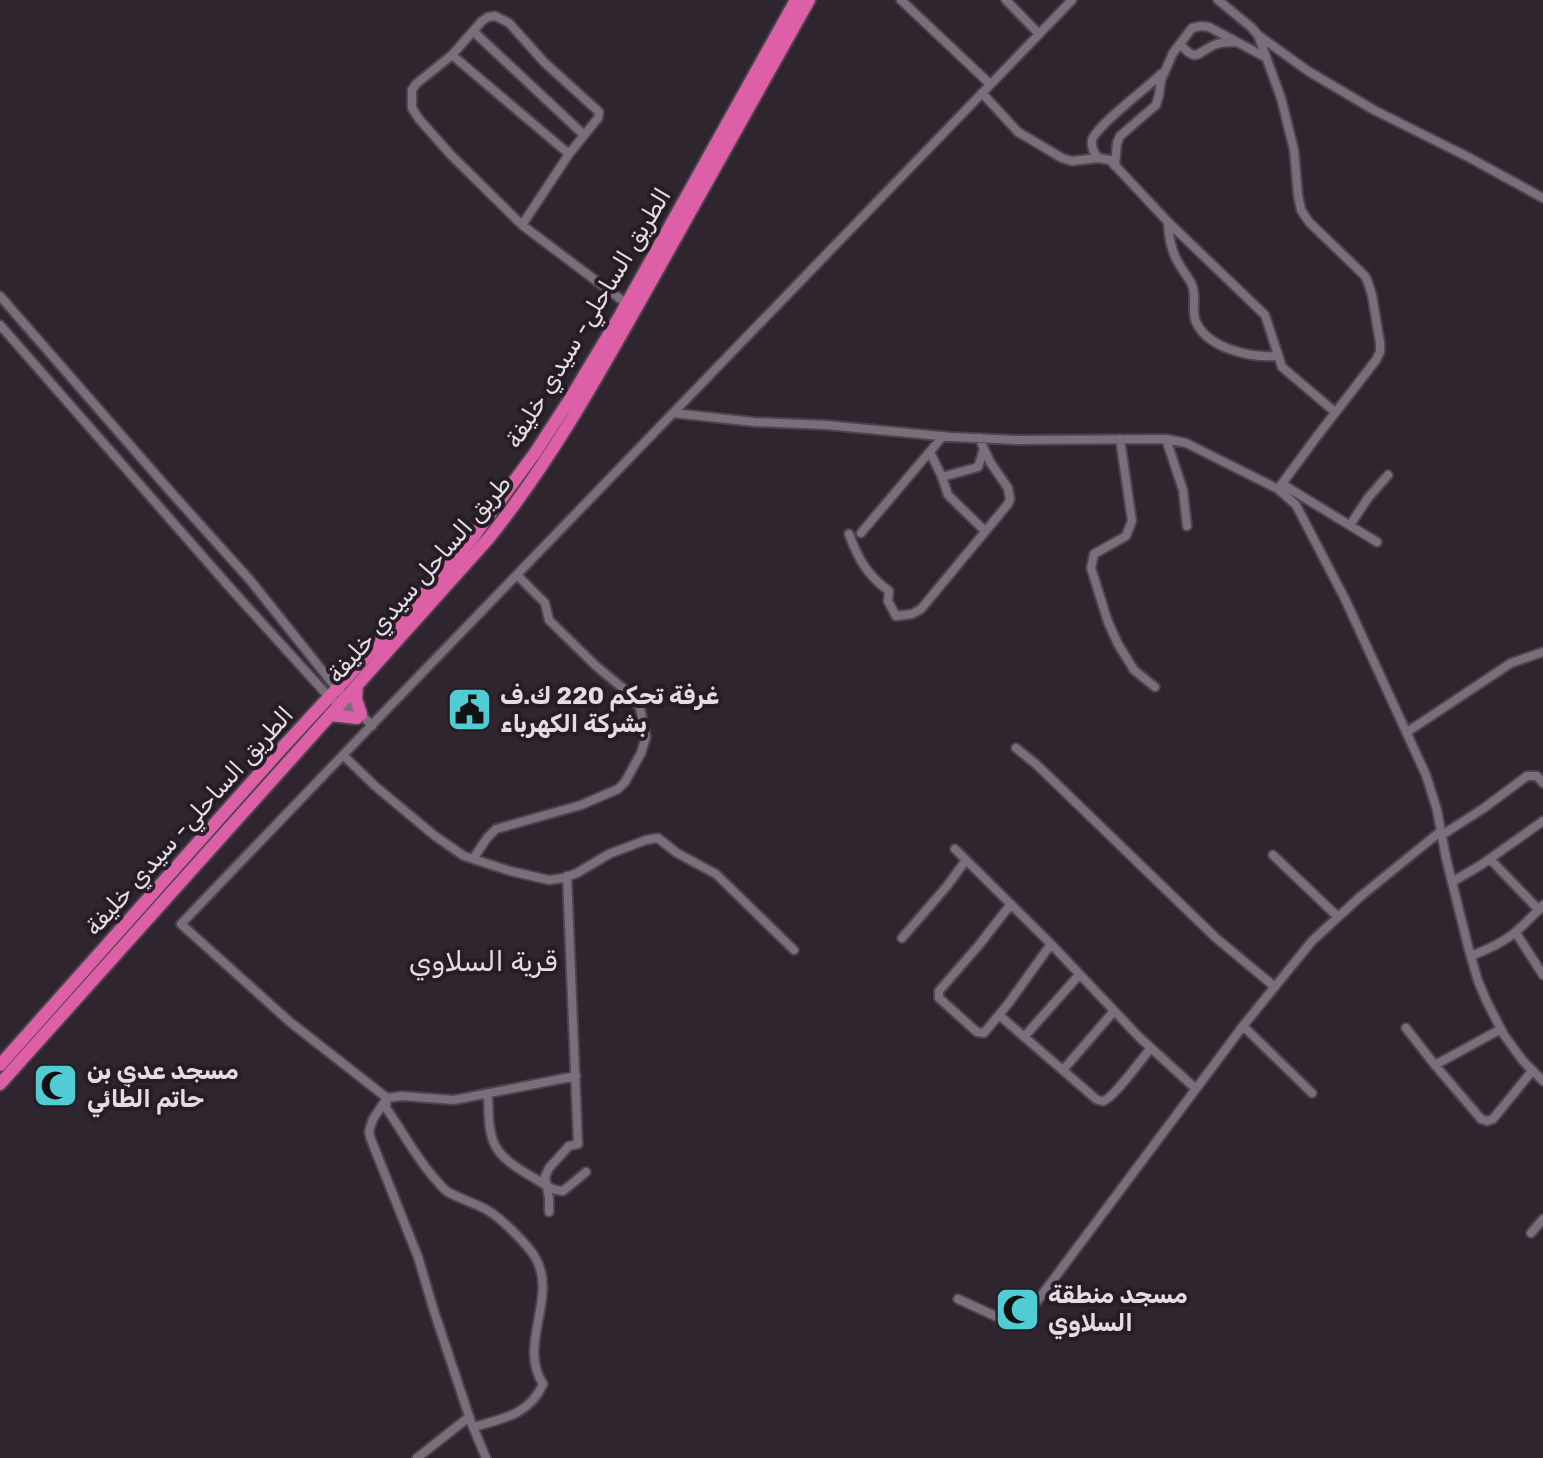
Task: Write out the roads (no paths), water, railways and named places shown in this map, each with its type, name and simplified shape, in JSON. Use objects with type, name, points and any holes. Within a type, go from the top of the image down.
[{"type":"highway","name":"طريق الساحل سيدي خليفة","points":[[0,1084],[336,701],[357,685],[488,539],[528,487],[618,341],[809,0]]},
{"type":"highway","name":"الطريق الساحلي- سيدي خليفة","points":[[0,1065],[336,701],[474,536],[570,399],[627,304],[791,2]]},
{"type":"highway","points":[[357,685],[356,699],[364,720]]},
{"type":"highway","points":[[336,701],[364,720]]},
{"type":"street","points":[[901,0],[990,84]]},
{"type":"street","points":[[1006,0],[1039,34]]},
{"type":"street","points":[[576,1076],[454,1100],[402,1096],[387,1098],[290,1022],[181,924],[343,755],[364,720],[517,575],[1072,0]]},
{"type":"street","points":[[1218,0],[1258,35],[1308,71],[1374,110],[1543,198]]},
{"type":"street","points":[[522,225],[569,154],[598,118],[599,110],[544,62],[509,23],[495,16],[488,17],[452,55],[416,84],[412,90],[412,108],[441,144],[522,225],[627,304]]},
{"type":"street","points":[[1115,166],[1120,136],[1156,105],[1165,70],[1173,53],[1192,28],[1209,27],[1265,57]]},
{"type":"street","points":[[473,31],[584,135]]},
{"type":"street","points":[[1258,35],[1281,98],[1294,150],[1301,210],[1309,222],[1365,276],[1372,295],[1380,343],[1380,352],[1280,487]]},
{"type":"street","points":[[1180,44],[1194,56],[1199,56],[1219,43],[1236,42]]},
{"type":"street","points":[[452,55],[569,154]]},
{"type":"street","points":[[1098,158],[1092,146],[1099,127],[1165,70]]},
{"type":"street","points":[[982,93],[1018,132],[1052,152],[1072,161],[1110,160],[1168,222],[1265,315],[1282,367],[1335,412]]},
{"type":"street","points":[[1168,222],[1173,254],[1192,283],[1194,319],[1199,327],[1231,350],[1254,356],[1278,356]]},
{"type":"street","points":[[0,296],[250,580],[336,701]]},
{"type":"street","points":[[0,325],[233,591],[336,701],[364,720]]},
{"type":"street","points":[[673,413],[979,438],[1166,439],[1186,443],[1280,487],[1377,542]]},
{"type":"street","points":[[861,533],[943,436]]},
{"type":"street","points":[[849,534],[864,567],[875,581],[889,591],[888,601],[896,616],[921,609],[1010,499],[1008,488],[990,462],[979,438]]},
{"type":"street","points":[[1120,439],[1132,521],[1126,536],[1094,554],[1091,568],[1118,644],[1134,670],[1155,687]]},
{"type":"street","points":[[1166,439],[1183,490],[1187,526]]},
{"type":"street","points":[[942,477],[978,467],[984,449]]},
{"type":"street","points":[[930,452],[948,495],[985,531]]},
{"type":"street","points":[[1350,525],[1388,475]]},
{"type":"street","points":[[1280,487],[1296,505],[1345,599],[1426,775],[1478,981],[1501,1029],[1523,1061],[1543,1081]]},
{"type":"street","points":[[473,859],[496,829],[581,805],[618,789],[641,753],[646,737],[640,708],[630,694],[549,620],[545,603],[517,575]]},
{"type":"street","points":[[1407,732],[1511,663],[1543,652]]},
{"type":"street","points":[[1016,748],[1216,938],[1275,987]]},
{"type":"street","points":[[343,755],[435,836],[464,856],[491,867],[549,880],[567,876],[609,854],[658,838],[677,853],[716,874],[794,950]]},
{"type":"street","points":[[958,1299],[1006,1321],[1020,1320],[1243,1026],[1312,941],[1421,845],[1484,808],[1527,776],[1537,776],[1543,783]]},
{"type":"street","points":[[1452,882],[1543,821]]},
{"type":"street","points":[[955,849],[1151,1048],[1196,1089]]},
{"type":"street","points":[[1273,855],[1338,917]]},
{"type":"street","points":[[1471,956],[1507,941],[1541,908],[1490,859]]},
{"type":"street","points":[[902,938],[966,860]]},
{"type":"street","points":[[549,1212],[545,1177],[569,1146],[578,1144],[567,876]]},
{"type":"street","points":[[1011,904],[938,995],[939,998],[981,1034],[999,1015],[1051,944]]},
{"type":"street","points":[[1516,933],[1542,970]]},
{"type":"street","points":[[1024,1037],[1079,975]]},
{"type":"street","points":[[1063,1070],[1114,1011]]},
{"type":"street","points":[[999,1015],[1096,1099],[1103,1101],[1151,1048]]},
{"type":"street","points":[[1243,1026],[1312,1093]]},
{"type":"street","points":[[1406,1028],[1481,1119],[1493,1119],[1532,1071]]},
{"type":"street","points":[[1435,1065],[1501,1029]]},
{"type":"street","points":[[488,1094],[488,1130],[492,1144],[514,1167],[555,1191],[563,1191],[586,1172]]},
{"type":"street","points":[[387,1098],[373,1119],[370,1137],[418,1257],[469,1417],[486,1458]]},
{"type":"street","points":[[387,1098],[386,1108],[417,1159],[446,1191],[490,1212],[514,1233],[536,1258],[542,1279],[543,1294],[534,1342],[538,1376],[543,1384],[536,1399],[513,1415],[473,1427]]},
{"type":"street","points":[[1531,1233],[1543,1219]]},
{"type":"street","points":[[417,1458],[469,1417]]},
{"type":"place","name":"غرفة تحكم 220 ك.ف بشركة الكهرباء","points":[[469,710]]},
{"type":"place","name":"مسجد عدي بن حاتم الطائي","points":[[56,1085]]},
{"type":"place","name":"مسجد منطقة السلاوي","points":[[1017,1309]]},
{"type":"district","name":"قرية السلاوي","points":[[483,961]]}]
